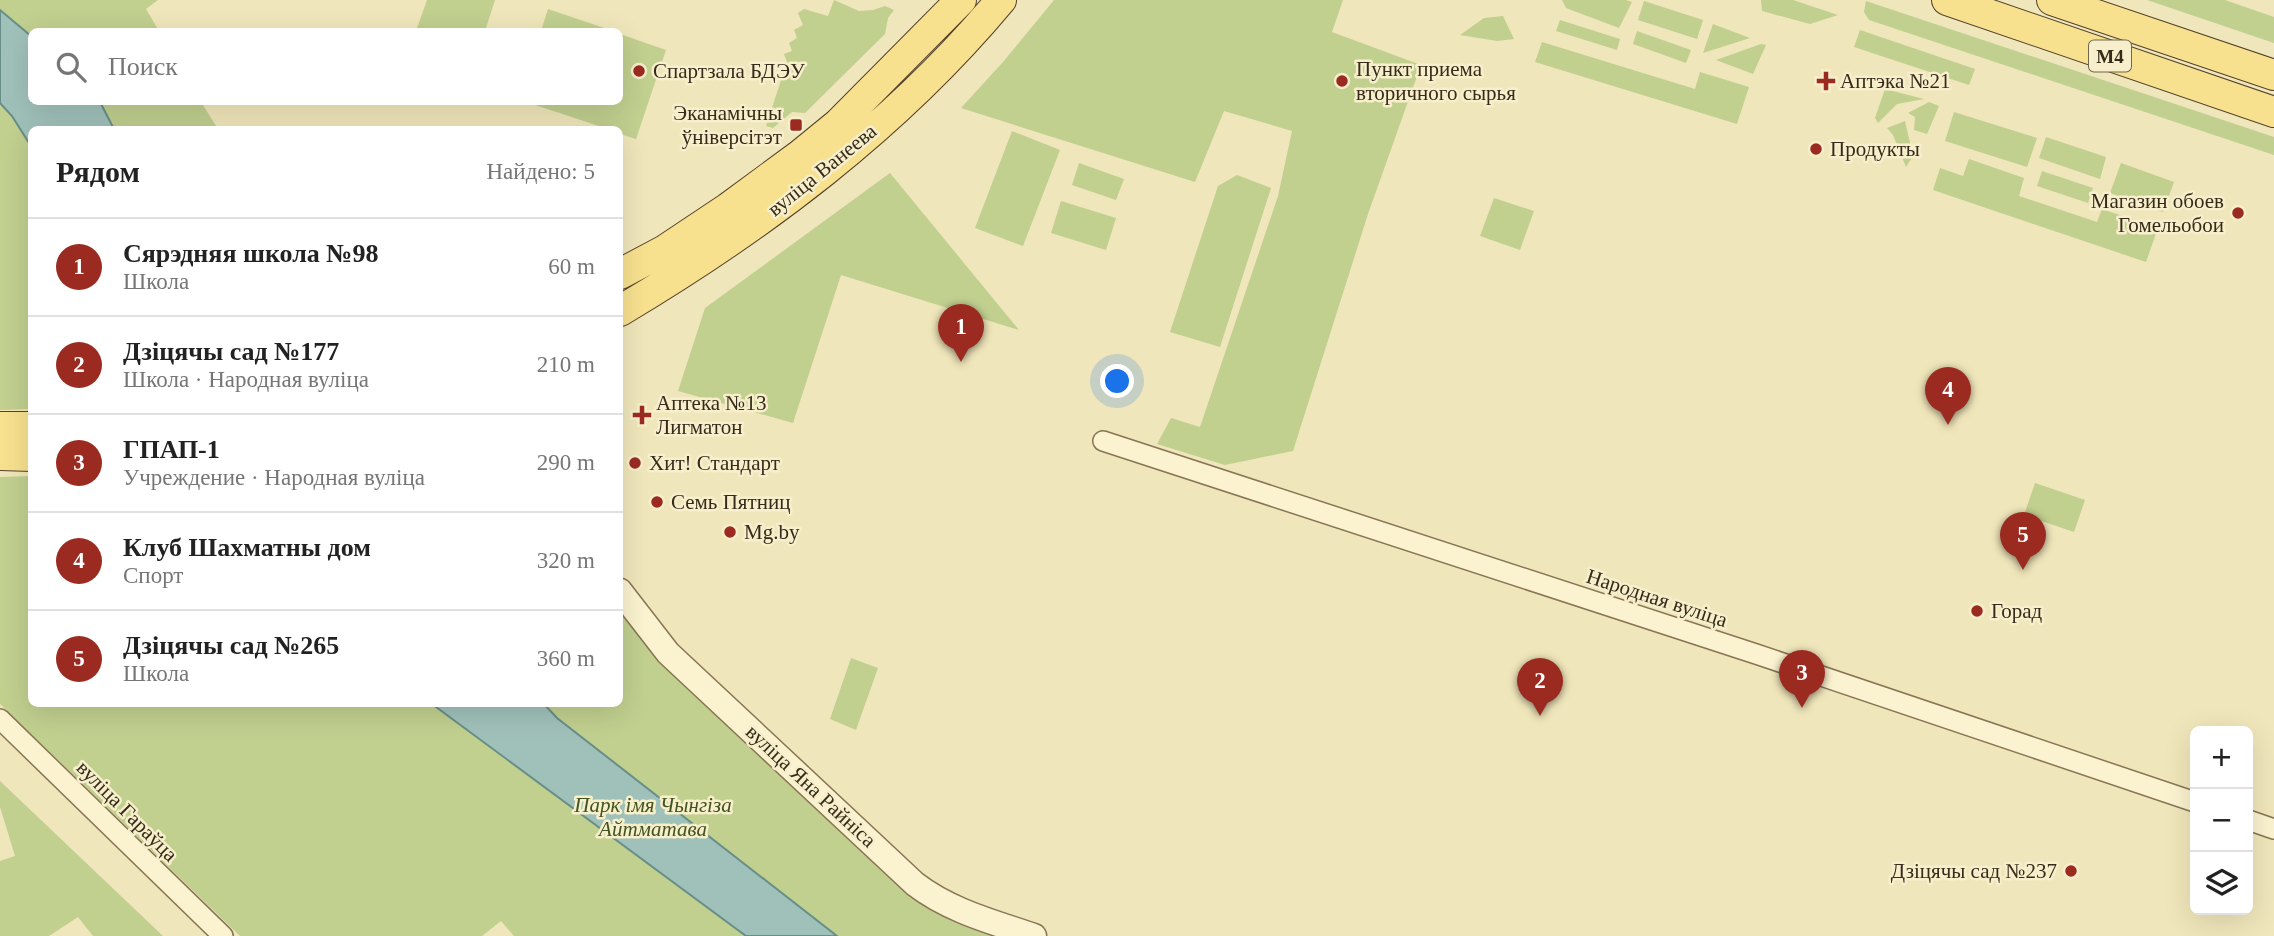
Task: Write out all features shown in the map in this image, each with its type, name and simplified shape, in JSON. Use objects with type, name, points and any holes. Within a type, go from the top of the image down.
[{"type":"main road","name":"вуліца Ванеева","points":[[623,272],[665,250],[800,155],[838,124],[961,0]]},
{"type":"main road","name":"вуліца Ванеева","points":[[623,309],[704,259],[816,179],[857,146],[973,34],[1001,0]]},
{"type":"main road","name":"М4","points":[[1947,0],[2274,113]]},
{"type":"main road","name":"М4","points":[[2052,0],[2274,75]]},
{"type":"main road","points":[[0,427],[28,427]]},
{"type":"main road","points":[[0,455],[28,456]]},
{"type":"street","name":"Народная вуліца","points":[[1103,441],[1756,654],[2190,800]]},
{"type":"street","name":"вуліца Яна Райніса","points":[[623,595],[668,653],[915,884],[953,908],[1034,936]]},
{"type":"street","name":"вуліца Гараўца","points":[[0,719],[223,936]]},
{"type":"street","points":[[2253,822],[2274,829]]},
{"type":"green space","points":[[0,0],[158,0],[146,9],[157,28],[28,28],[28,105],[203,105],[216,126],[28,126],[28,409],[0,410]]},
{"type":"green space","points":[[427,0],[495,0],[486,28],[417,28]]},
{"type":"green space","points":[[834,0],[859,11],[885,6],[894,10],[888,18],[885,34],[805,113],[792,112],[773,128],[766,126],[787,62],[784,54],[792,51],[789,43],[797,38],[794,30],[803,25],[798,13],[804,9],[828,16]]},
{"type":"green space","points":[[1054,0],[1343,0],[1332,32],[1421,65],[1368,214],[1293,451],[1225,465],[1157,444],[1171,418],[1200,427],[1278,196],[1292,131],[1224,111],[1195,182],[961,108]]},
{"type":"green space","points":[[1562,0],[1632,2],[1619,28],[1566,8]]},
{"type":"green space","points":[[1761,0],[1793,0],[1838,15],[1810,24],[1762,11]]},
{"type":"green space","points":[[2147,0],[2225,0],[2274,17],[2274,43]]},
{"type":"green space","points":[[1644,1],[1703,20],[1697,39],[1638,20]]},
{"type":"green space","points":[[1866,1],[2274,137],[2274,155],[1869,20],[1864,12]]},
{"type":"green space","name":"Спартзала БДЭУ","points":[[548,9],[604,28],[542,28]]},
{"type":"green space","points":[[1503,16],[1514,39],[1497,41],[1460,35],[1484,18]]},
{"type":"green space","points":[[1560,20],[1620,39],[1617,50],[1556,31]]},
{"type":"green space","points":[[1713,24],[1750,38],[1703,53]]},
{"type":"green space","points":[[1860,30],[1975,69],[1969,85],[1854,47]]},
{"type":"green space","points":[[1637,31],[1691,50],[1686,63],[1633,44]]},
{"type":"green space","name":"Спартзала БДЭУ","points":[[623,35],[666,50],[636,139],[623,135],[623,126],[599,126],[535,105],[623,105]]},
{"type":"green space","points":[[1542,42],[1695,89],[1700,72],[1749,87],[1737,124],[1535,62]]},
{"type":"green space","points":[[1761,44],[1766,45],[1753,74],[1716,60]]},
{"type":"green space","points":[[1885,89],[1924,99],[1897,104],[1878,123],[1875,118]]},
{"type":"green space","points":[[1929,102],[1939,106],[1927,134],[1914,130],[1915,117],[1908,113]]},
{"type":"green space","points":[[1954,112],[2037,138],[2027,167],[1945,141]]},
{"type":"green space","points":[[1905,121],[1913,156],[1906,167],[1893,135],[1887,128]]},
{"type":"green space","points":[[1012,131],[1060,150],[1023,246],[975,228]]},
{"type":"green space","points":[[2046,137],[2106,157],[2100,179],[2039,158]]},
{"type":"green space","points":[[1969,159],[2024,178],[2019,196],[2097,222],[2102,209],[2158,228],[2146,262],[1933,190],[1940,168],[1963,176]]},
{"type":"green space","points":[[1079,163],[1124,179],[1116,200],[1072,185]]},
{"type":"green space","points":[[2121,163],[2174,182],[2163,212],[2110,193]]},
{"type":"green space","points":[[2042,171],[2093,188],[2088,203],[2037,186]]},
{"type":"green space","points":[[890,173],[1019,330],[841,275],[793,423],[678,391],[705,308]]},
{"type":"green space","points":[[1237,175],[1271,188],[1220,347],[1170,332],[1218,186]]},
{"type":"green space","points":[[1494,198],[1534,211],[1520,250],[1480,236]]},
{"type":"green space","points":[[1061,201],[1116,218],[1106,250],[1051,233]]},
{"type":"green space","name":"Парк імя Чынгіза Айтматава","points":[[28,476],[28,707],[623,707],[623,604],[839,826],[1008,936],[514,936],[501,921],[482,936],[240,936],[0,704],[0,477]]},
{"type":"green space","points":[[2035,483],[2085,500],[2074,532],[2024,515]]},
{"type":"green space","points":[[851,658],[878,668],[856,730],[830,719]]},
{"type":"green space","points":[[0,781],[163,936],[93,936],[78,917],[49,936],[0,936],[0,861],[15,856],[0,807]]},
{"type":"water","points":[[0,10],[28,33],[28,105],[102,105],[112,126],[28,126],[28,141],[0,103]]},
{"type":"water","points":[[436,707],[547,707],[557,718],[837,936],[746,936]]},
{"type":"place","name":"Спартзала БДЭУ","points":[[639,71]]},
{"type":"place","name":"Пункт приема вторичного сырья","points":[[1342,81]]},
{"type":"place","name":"Аптэка №21","points":[[1826,81]]},
{"type":"place","name":"Эканамічны ўніверсітэт","points":[[796,125]]},
{"type":"place","name":"Продукты","points":[[1816,149]]},
{"type":"place","name":"Магазин обоев Гомельобои","points":[[2238,213]]},
{"type":"place","name":"Сярэдняя школа №98","points":[[961,362]]},
{"type":"place","name":"Аптека №13 Лигматон","points":[[642,415]]},
{"type":"place","name":"Клуб Шахматны дом","points":[[1948,425]]},
{"type":"place","name":"Хит! Стандарт","points":[[635,463]]},
{"type":"place","name":"Семь Пятниц","points":[[657,502]]},
{"type":"place","name":"Mg.by","points":[[730,532]]},
{"type":"place","name":"Дзіцячы сад №265","points":[[2023,570]]},
{"type":"place","name":"Горад","points":[[1977,611]]},
{"type":"place","name":"ГПАП-1","points":[[1802,708]]},
{"type":"place","name":"Дзіцячы сад №177","points":[[1540,716]]},
{"type":"place","name":"Дзіцячы сад №237","points":[[2071,871]]}]
